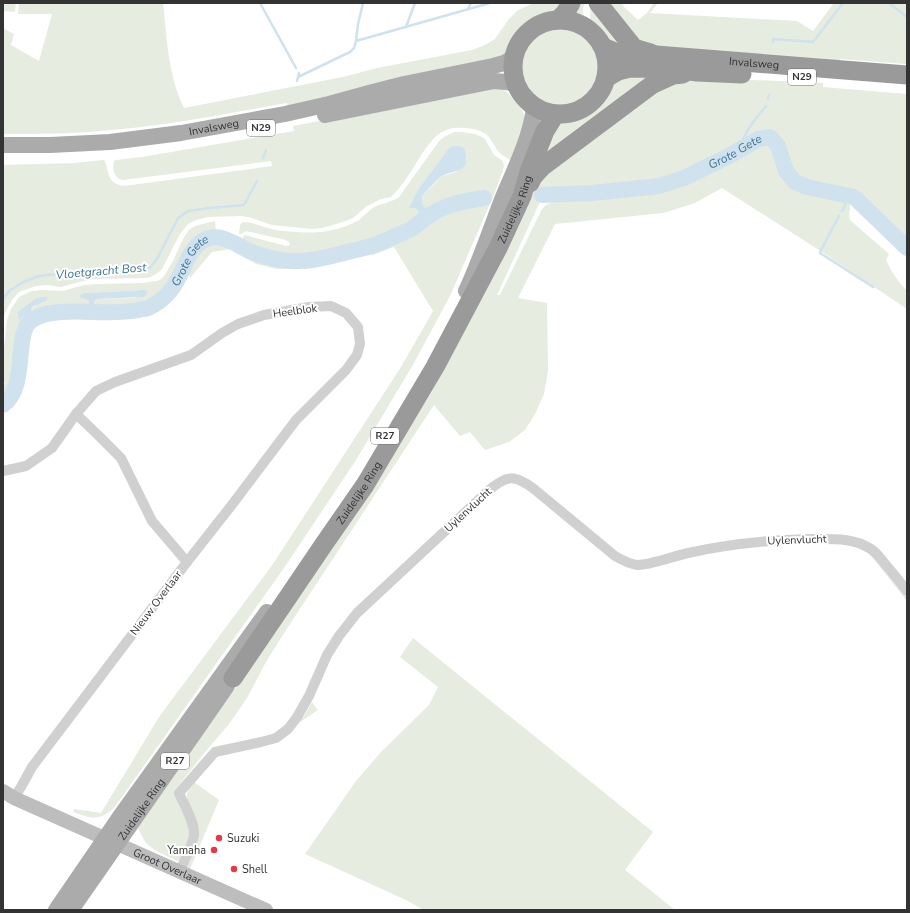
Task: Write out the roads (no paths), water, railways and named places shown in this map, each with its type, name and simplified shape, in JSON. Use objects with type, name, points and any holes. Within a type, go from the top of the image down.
[{"type":"highway","points":[[558,20],[565,13],[571,3]]},
{"type":"highway","points":[[588,29],[589,3]]},
{"type":"highway","points":[[598,3],[634,48],[656,55]]},
{"type":"highway","name":"Invalsweg","points":[[547,21],[572,21],[588,29],[594,34],[603,47],[607,63],[606,78],[602,90],[589,105],[574,113],[555,115],[534,108],[519,93],[512,71],[516,47],[521,39],[526,33],[547,21]]},
{"type":"highway","name":"Invalsweg","points":[[603,47],[622,55],[656,55],[907,75]]},
{"type":"highway","name":"Invalsweg","points":[[606,78],[618,71],[630,68],[678,69],[697,72],[754,74],[907,85]]},
{"type":"highway","points":[[522,196],[533,177],[542,167],[653,84],[673,75],[697,72]]},
{"type":"highway","name":"Zuidelijke Ring","points":[[232,678],[365,485],[435,367],[465,313],[498,248],[522,196],[530,169],[545,131],[555,115]]},
{"type":"main road","name":"Invalsweg","points":[[3,145],[50,145],[110,142],[181,133],[329,104],[369,92],[493,66],[504,63],[513,58]]},
{"type":"main road","name":"Invalsweg","points":[[3,155],[110,151],[183,142],[279,125],[494,81],[515,84]]},
{"type":"main road","name":"Zuidelijke Ring","points":[[111,841],[360,476],[429,361],[473,275],[529,131],[534,108]]},
{"type":"main road","name":"Zuidelijke Ring","points":[[111,841],[232,678]]},
{"type":"main road","name":"Groot Overlaar","points":[[9,794],[266,910]]},
{"type":"main road","name":"R27","points":[[56,910],[111,841]]},
{"type":"main road","name":"R27","points":[[71,910],[111,841]]},
{"type":"street","name":"Heelblok","points":[[76,414],[96,391],[115,382],[191,355],[222,332],[238,324],[264,315],[309,307],[331,306],[346,313],[358,327],[360,344],[357,355],[346,370],[296,420],[187,562]]},
{"type":"street","points":[[3,471],[26,466],[52,448],[76,414]]},
{"type":"street","name":"Nieuw Overlaar","points":[[9,794],[21,787],[32,767],[187,562],[152,521],[121,458],[76,414]]},
{"type":"street","name":"Uylenvlucht","points":[[180,871],[194,837],[194,830],[179,793],[215,752],[276,738],[288,729],[309,696],[327,655],[339,636],[357,613],[501,481],[510,478],[523,481],[615,556],[627,563],[638,565],[736,544],[782,540],[846,540],[860,543],[871,549],[878,555],[907,591]]},
{"type":"water","points":[[455,146],[464,148],[467,160],[466,164],[460,170],[442,176],[422,196],[422,203],[427,211],[419,218],[420,214],[417,209],[409,208],[419,188],[446,152],[451,147]]},
{"type":"water","points":[[147,291],[147,294],[144,297],[97,299],[94,302],[94,307],[89,305],[89,301],[81,298],[80,295],[85,293]]},
{"type":"water","points":[[47,297],[47,300],[32,307],[32,314],[26,320],[24,316],[19,320],[17,312],[35,299]]},
{"type":"waterway","name":"Vloetgracht Bost","points":[[260,3],[296,68]]},
{"type":"waterway","points":[[356,41],[363,3]]},
{"type":"waterway","points":[[406,27],[415,3]]},
{"type":"waterway","points":[[468,9],[471,3]]},
{"type":"waterway","points":[[298,77],[350,52],[354,48],[356,41],[490,3]]},
{"type":"waterway","points":[[773,42],[773,39],[813,42],[843,3]]},
{"type":"waterway","points":[[889,3],[907,17]]},
{"type":"waterway","name":"Vloetgracht Bost","points":[[297,81],[299,73]]},
{"type":"waterway","points":[[768,99],[769,95]]},
{"type":"waterway","points":[[741,149],[747,131],[766,106]]},
{"type":"waterway","name":"Grote Gete","points":[[542,195],[593,193],[659,186],[684,178],[729,156],[758,139],[770,137],[778,146],[786,171],[795,182],[807,187],[854,197],[907,248]]},
{"type":"waterway","name":"Vloetgracht Bost","points":[[263,158],[266,150]]},
{"type":"waterway","name":"Vloetgracht Bost","points":[[3,299],[9,291],[23,282],[39,276],[95,270],[144,270],[151,267],[157,259],[178,218],[188,211],[244,205],[257,181]]},
{"type":"waterway","points":[[842,211],[845,206],[845,195]]},
{"type":"waterway","name":"Grote Gete","points":[[3,405],[11,397],[16,386],[23,336],[26,326],[32,320],[42,315],[57,312],[119,312],[149,308],[171,290],[195,247],[204,240],[217,237],[230,241],[254,253],[290,261],[325,258],[372,246],[411,229],[436,211],[463,202],[484,198]]},
{"type":"waterway","points":[[839,216],[820,253],[873,287]]},
{"type":"place","name":"Suzuki","points":[[219,838]]},
{"type":"place","name":"Yamaha","points":[[214,850]]},
{"type":"place","name":"Shell","points":[[234,869]]}]
